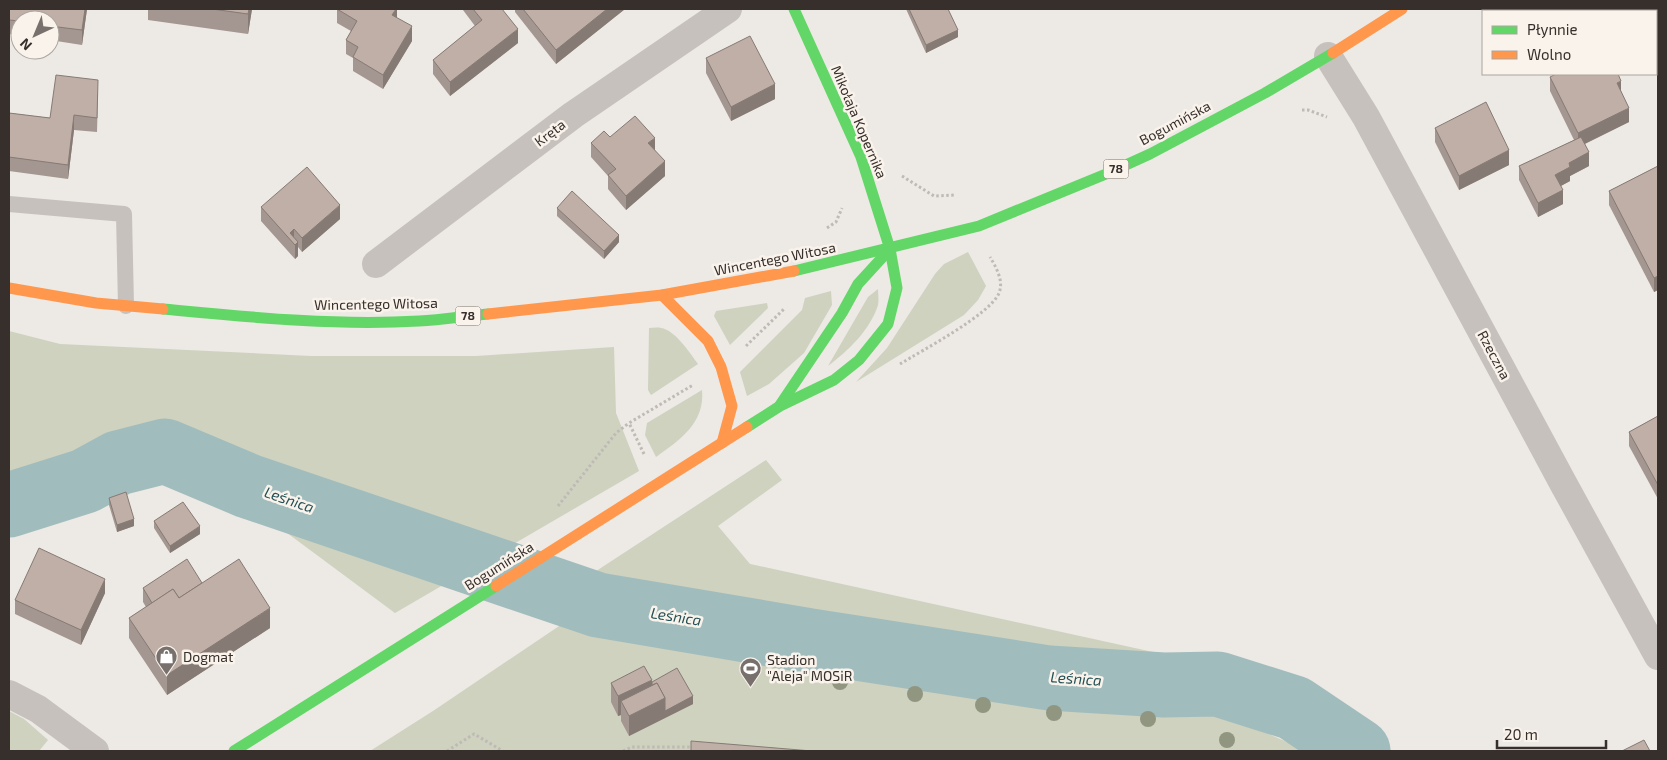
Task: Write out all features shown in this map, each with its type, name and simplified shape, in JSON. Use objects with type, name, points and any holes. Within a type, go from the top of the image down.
[{"type":"street","name":"Kręta","points":[[376,264],[573,115],[728,9]]},
{"type":"street","name":"Mikołaja Kopernika","points":[[794,9],[861,156],[890,249]]},
{"type":"street","name":"Bogumińska","points":[[780,406],[842,313],[858,284],[890,249],[979,226],[1150,154],[1265,93],[1402,9]]},
{"type":"street","name":"Rzeczna","points":[[1328,56],[1366,117],[1658,656]]},
{"type":"street","name":"Bogumińska","points":[[234,751],[780,406],[834,380],[859,360],[888,324],[897,288],[890,249]]},
{"type":"street","name":"Wincentego Witosa","points":[[9,288],[96,303],[282,320],[339,322],[419,321],[662,295],[784,274],[890,249]]},
{"type":"street","points":[[662,295],[708,341],[721,367],[732,406],[722,443]]},
{"type":"street","points":[[9,694],[38,709],[95,751]]},
{"type":"lane","points":[[9,204],[124,214],[126,306]]},
{"type":"path","points":[[824,230],[836,222],[844,200]]},
{"type":"path","points":[[740,352],[785,308]]},
{"type":"path","points":[[557,508],[616,433],[629,423],[700,382]]},
{"type":"path","points":[[629,423],[648,460]]},
{"type":"path","points":[[447,751],[474,734],[503,751]]},
{"type":"path","points":[[623,751],[632,747],[698,748]]},
{"type":"green space","points":[[968,252],[986,286],[978,300],[964,315],[856,382],[887,348],[935,274],[944,264]]},
{"type":"green space","points":[[878,289],[878,305],[870,323],[851,346],[828,366],[868,297]]},
{"type":"green space","points":[[831,291],[832,305],[804,353],[769,384],[747,396],[740,372],[802,310],[805,298]]},
{"type":"green space","points":[[767,303],[768,308],[730,345],[714,316],[716,311]]},
{"type":"green space","points":[[649,328],[661,328],[672,333],[698,364],[651,395],[648,390]]},
{"type":"green space","points":[[9,331],[60,344],[311,356],[476,356],[614,347],[616,413],[639,471],[395,613],[275,524],[162,464],[9,521]]},
{"type":"green space","points":[[702,390],[702,402],[695,421],[682,437],[656,457],[645,435],[647,423]]},
{"type":"green space","points":[[766,460],[782,480],[718,526],[750,564],[1153,652],[1292,692],[1393,751],[1314,751],[1222,708],[988,676],[804,647],[545,601],[584,579]]},
{"type":"green space","name":"Stadion \"Aleja\" MOSiR","points":[[574,616],[926,675],[1140,699],[1237,720],[1307,751],[370,751]]},
{"type":"green space","points":[[9,711],[24,719],[48,740],[39,751],[9,751]]},
{"type":"building","points":[[9,9],[85,9],[82,30],[60,27],[60,10],[10,10],[9,20]]},
{"type":"building","points":[[212,9],[249,9],[248,14]]},
{"type":"building","points":[[337,9],[396,9],[392,15],[412,26],[383,75],[353,57],[358,47],[346,40],[357,21]]},
{"type":"building","points":[[473,9],[502,9],[518,29],[450,82],[433,60],[482,20]]},
{"type":"building","points":[[523,9],[607,9],[556,50]]},
{"type":"building","points":[[909,9],[948,9],[958,30],[926,45]]},
{"type":"building","points":[[750,36],[775,84],[731,107],[706,58]]},
{"type":"building","points":[[56,75],[98,80],[97,118],[74,115],[68,165],[9,157],[9,113],[50,118]]},
{"type":"building","points":[[1554,75],[1618,75],[1621,81],[1617,83],[1629,108],[1578,133],[1550,77]]},
{"type":"building","points":[[1486,102],[1509,150],[1459,176],[1435,128]]},
{"type":"building","points":[[635,116],[655,138],[648,143],[665,161],[626,196],[608,175],[616,169],[591,143],[604,131],[610,137]]},
{"type":"building","points":[[1581,137],[1589,152],[1569,163],[1570,167],[1555,175],[1563,190],[1538,203],[1519,166]]},
{"type":"building","points":[[1658,166],[1658,276],[1654,278],[1609,191]]},
{"type":"building","points":[[307,167],[340,205],[302,238],[294,229],[290,233],[298,242],[295,245],[261,207]]},
{"type":"building","points":[[572,191],[619,235],[604,251],[557,208]]},
{"type":"building","points":[[1658,416],[1658,485],[1629,432]]},
{"type":"building","points":[[126,492],[134,519],[117,525],[109,498]]},
{"type":"building","points":[[183,502],[200,526],[170,546],[154,521]]},
{"type":"building","points":[[39,548],[105,579],[81,630],[15,600]]},
{"type":"building","points":[[187,559],[202,583],[179,598],[173,589],[152,603],[143,588]]},
{"type":"building","points":[[239,559],[270,608],[167,675],[129,618],[173,589],[179,598]]},
{"type":"building","points":[[644,666],[652,680],[618,696],[611,683]]},
{"type":"building","points":[[677,668],[693,696],[665,711],[665,698],[657,683],[652,685],[652,682]]},
{"type":"building","points":[[657,683],[665,698],[629,716],[621,701]]},
{"type":"building","points":[[1644,740],[1650,751],[1622,751]]},
{"type":"building","points":[[691,741],[812,751],[691,751]]},
{"type":"waterway","name":"Leśnica","points":[[9,505],[85,481],[118,463],[165,451],[248,486],[598,605],[811,641],[1049,678],[1164,685],[1218,684],[1294,708],[1358,751]]},
{"type":"traffic: fast","points":[[747,427],[780,406],[834,380],[859,360],[888,324],[897,288],[890,249],[861,157],[794,9]]},
{"type":"traffic: fast","points":[[794,271],[979,226],[1150,154],[1265,93],[1333,53]]},
{"type":"traffic: fast","points":[[780,405],[842,313],[858,284],[890,249]]},
{"type":"traffic: fast","points":[[163,309],[323,322],[387,322],[488,314]]},
{"type":"traffic: fast","points":[[234,751],[496,586]]},
{"type":"traffic: slow","points":[[1333,53],[1402,9]]},
{"type":"traffic: slow","points":[[488,314],[662,295],[794,271]]},
{"type":"traffic: slow","points":[[9,288],[96,303],[163,309]]},
{"type":"traffic: slow","points":[[662,295],[708,341],[721,367],[732,406],[722,443]]},
{"type":"traffic: slow","points":[[496,586],[747,427]]},
{"type":"place","name":"Dogmat","points":[[167,676]]},
{"type":"place","name":"Stadion \"Aleja\" MOSiR","points":[[751,687]]}]
